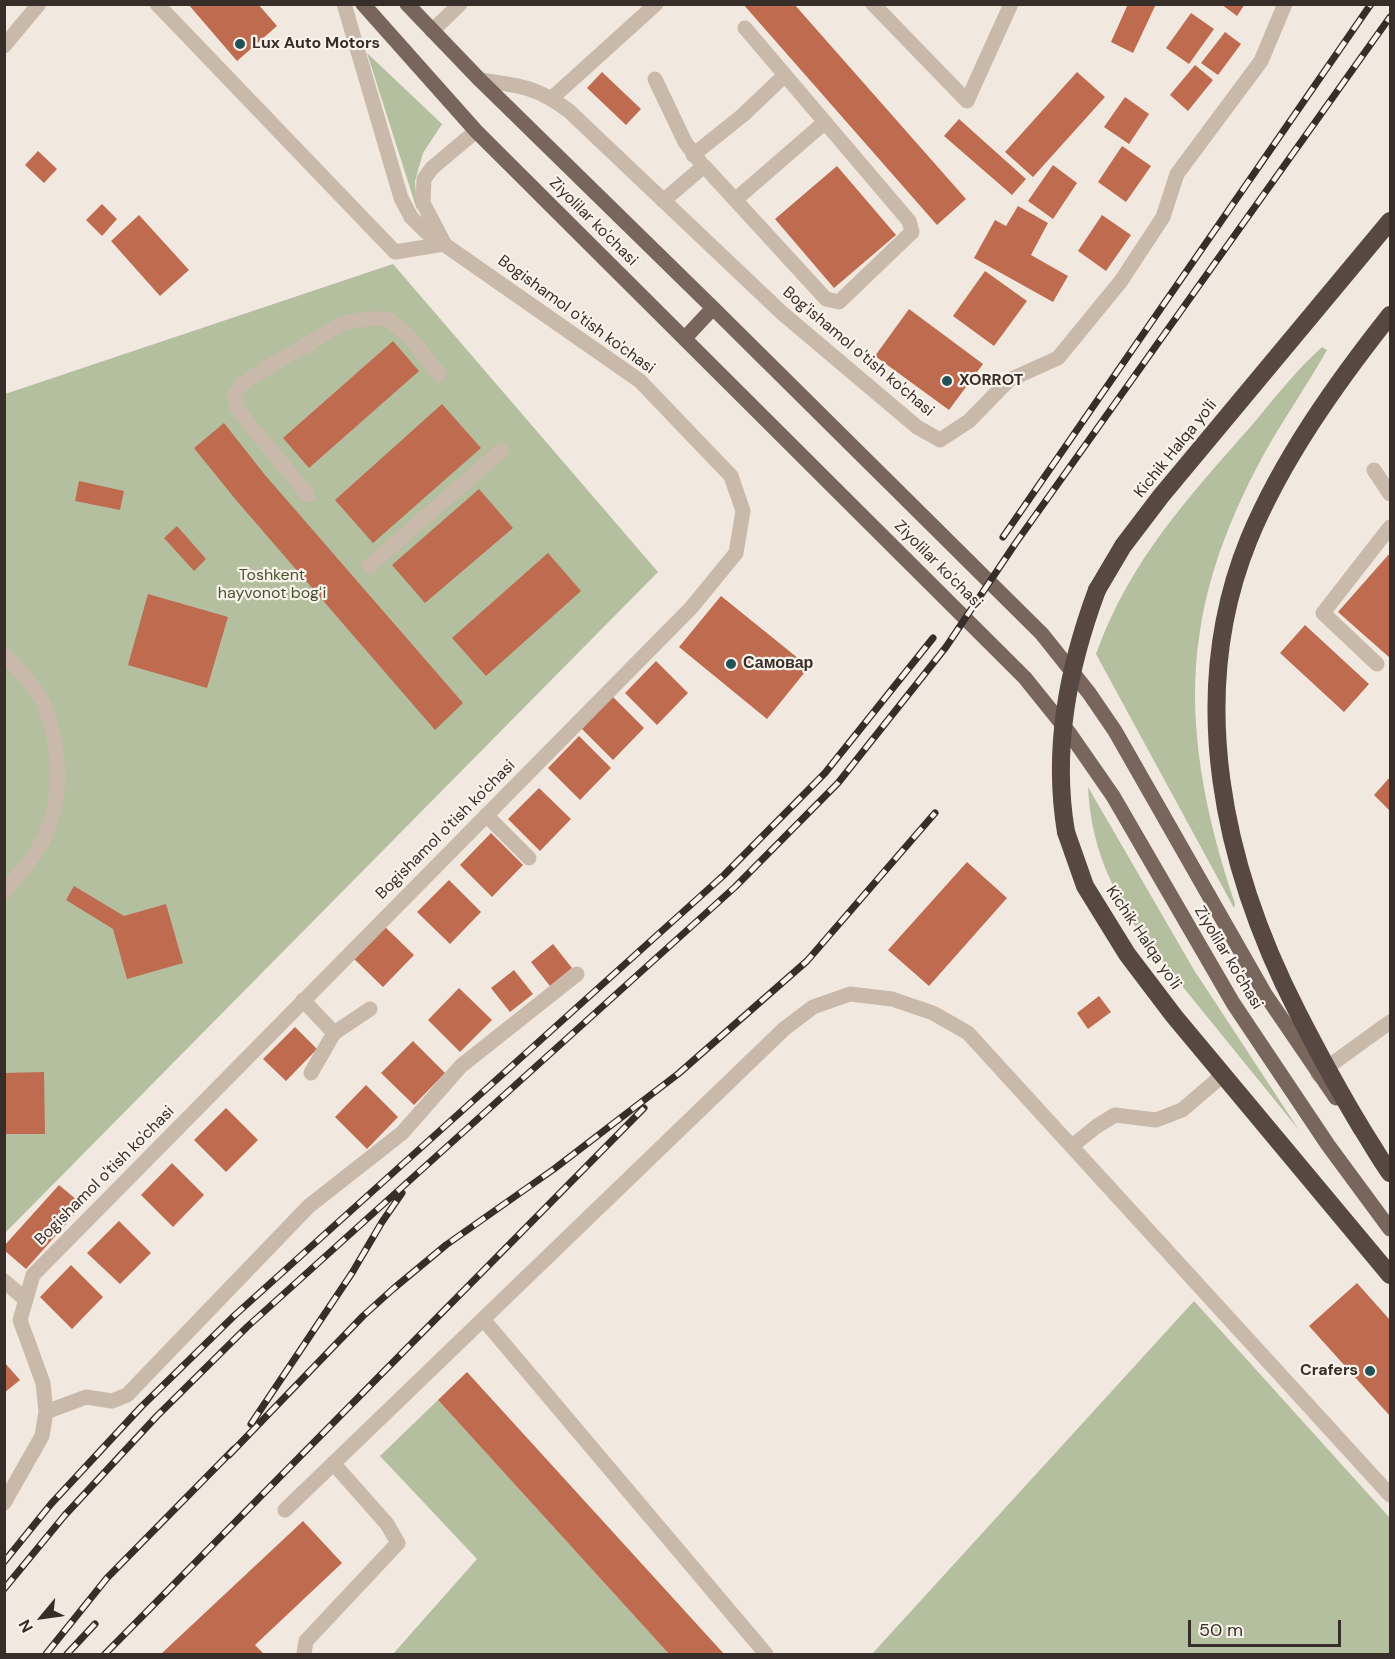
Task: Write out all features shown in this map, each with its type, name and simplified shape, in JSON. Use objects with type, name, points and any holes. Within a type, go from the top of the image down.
[{"type":"highway","name":"Kichik Halqa yo'li","points":[[1390,221],[1161,496],[1123,546],[1097,590],[1078,644],[1066,701],[1060,757],[1066,832],[1085,886],[1102,917],[1142,975],[1390,1275]]},
{"type":"highway","points":[[1388,1169],[1322,1071],[1252,910],[1236,858],[1226,807],[1217,736],[1217,670],[1229,602],[1260,514],[1320,412],[1390,315]]},
{"type":"main road","name":"Ziyolilar ko'chasi","points":[[363,4],[476,131],[1025,678],[1048,705],[1113,796],[1233,1003],[1279,1075],[1366,1199],[1390,1229]]},
{"type":"main road","name":"Ziyolilar ko'chasi","points":[[407,4],[480,80],[714,308],[1042,634],[1115,731],[1265,994],[1322,1071]]},
{"type":"main road","points":[[685,338],[714,308]]},
{"type":"street","points":[[4,46],[39,4]]},
{"type":"street","points":[[157,4],[395,252],[444,244]]},
{"type":"street","name":"Bogishamol o'tish ko'chasi","points":[[4,1503],[42,1436],[46,1412],[43,1383],[20,1320],[33,1275],[691,608],[736,553],[743,511],[731,476],[640,381],[425,231],[411,218],[401,198],[344,4]]},
{"type":"street","points":[[432,31],[460,4]]},
{"type":"street","points":[[552,98],[656,4]]},
{"type":"street","points":[[873,4],[967,101],[1011,4]]},
{"type":"street","name":"Bog'ishamol o'tish ko'chasi","points":[[480,80],[526,87],[552,98],[569,111],[782,313],[917,427],[940,440],[969,421],[1009,380],[1058,358],[1121,281],[1163,217],[1177,174],[1261,61],[1285,4]]},
{"type":"street","points":[[655,79],[685,142],[698,161],[826,299],[839,302],[912,232],[909,221],[745,28]]},
{"type":"street","points":[[663,201],[742,115],[785,75]]},
{"type":"street","points":[[735,200],[825,122]]},
{"type":"street","name":"Bogishamol o'tish ko'chasi","points":[[444,244],[423,203],[424,179],[432,168],[476,131]]},
{"type":"street","points":[[308,495],[241,413],[234,396],[241,385],[343,323],[366,319],[388,319],[409,336],[439,374]]},
{"type":"street","points":[[369,566],[502,450]]},
{"type":"street","points":[[1374,470],[1390,494]]},
{"type":"street","points":[[1377,664],[1323,613],[1390,527]]},
{"type":"street","points":[[4,654],[24,674],[43,704],[55,740],[59,775],[53,815],[37,851],[4,892]]},
{"type":"street","points":[[486,815],[529,858]]},
{"type":"street","points":[[46,1412],[86,1397],[112,1401],[128,1395],[309,1206],[402,1133],[461,1065],[577,974]]},
{"type":"street","points":[[285,1510],[784,1029],[813,1007],[850,994],[891,999],[933,1013],[968,1033],[1390,1495]]},
{"type":"street","points":[[303,1000],[334,1033]]},
{"type":"street","points":[[311,1072],[334,1033],[370,1009]]},
{"type":"street","points":[[1322,1071],[1390,1022]]},
{"type":"street","points":[[1072,1146],[1096,1126],[1115,1115],[1156,1120],[1182,1110],[1223,1075]]},
{"type":"street","points":[[4,1281],[26,1300]]},
{"type":"street","points":[[483,1319],[766,1654]]},
{"type":"street","points":[[304,1654],[306,1641],[398,1543],[387,1524],[333,1463]]},
{"type":"green space","points":[[367,53],[442,124],[423,153],[415,181],[417,210]]},
{"type":"green space","name":"Toshkent hayvonot bogʻi","points":[[393,264],[658,572],[5,1233],[5,394]]},
{"type":"green space","points":[[1322,347],[1327,350],[1263,456],[1242,497],[1216,563],[1200,631],[1195,700],[1201,769],[1215,838],[1235,904],[1234,908],[1096,654],[1126,589],[1162,532],[1285,385]]},
{"type":"green space","points":[[1088,787],[1194,970],[1299,1130],[1140,934],[1111,882],[1104,864],[1093,828]]},
{"type":"green space","points":[[1194,1301],[1390,1518],[1390,1654],[872,1654]]},
{"type":"green space","points":[[438,1400],[669,1654],[393,1654],[477,1559],[380,1456]]},
{"type":"building","name":"Lux Auto Motors","points":[[188,4],[258,4],[277,26],[237,61]]},
{"type":"building","points":[[743,4],[794,4],[966,199],[937,225]]},
{"type":"building","points":[[1128,4],[1156,4],[1133,53],[1111,42]]},
{"type":"building","points":[[1221,4],[1245,4],[1237,16]]},
{"type":"building","points":[[1191,13],[1214,29],[1189,64],[1166,48]]},
{"type":"building","points":[[1225,32],[1241,44],[1218,75],[1201,63]]},
{"type":"building","points":[[1195,65],[1213,80],[1188,111],[1170,95]]},
{"type":"building","points":[[602,72],[641,109],[626,125],[587,88]]},
{"type":"building","points":[[1077,72],[1105,97],[1033,177],[1005,152]]},
{"type":"building","points":[[1125,97],[1149,114],[1129,144],[1104,127]]},
{"type":"building","points":[[959,119],[1026,179],[1012,195],[944,136]]},
{"type":"building","points":[[1122,146],[1151,166],[1126,202],[1098,182]]},
{"type":"building","points":[[38,151],[57,169],[44,183],[25,165]]},
{"type":"building","points":[[1053,165],[1077,183],[1053,219],[1028,201]]},
{"type":"building","points":[[837,166],[896,235],[834,288],[775,219]]},
{"type":"building","points":[[102,204],[117,219],[102,236],[86,220]]},
{"type":"building","points":[[1018,206],[1048,223],[1031,255],[1068,276],[1053,302],[974,258],[995,220],[1006,226]]},
{"type":"building","points":[[139,215],[189,270],[160,296],[111,241]]},
{"type":"building","points":[[1102,215],[1131,235],[1106,271],[1078,251]]},
{"type":"building","points":[[985,271],[1027,301],[994,346],[953,316]]},
{"type":"building","points":[[909,309],[983,364],[949,410],[875,356]]},
{"type":"building","points":[[393,341],[419,371],[309,468],[283,438]]},
{"type":"building","points":[[442,404],[481,448],[373,543],[335,500]]},
{"type":"building","points":[[224,423],[265,475],[463,703],[435,730],[236,500],[194,448]]},
{"type":"building","points":[[79,481],[124,491],[120,510],[75,501]]},
{"type":"building","points":[[479,489],[513,528],[425,603],[392,565]]},
{"type":"building","points":[[177,526],[206,559],[194,571],[164,538]]},
{"type":"building","points":[[548,553],[581,591],[486,676],[452,638]]},
{"type":"building","points":[[1390,553],[1390,658],[1338,612]]},
{"type":"building","points":[[148,594],[228,617],[207,688],[128,665]]},
{"type":"building","points":[[721,596],[809,667],[767,719],[679,647]]},
{"type":"building","points":[[1305,625],[1369,684],[1344,712],[1280,653]]},
{"type":"building","points":[[656,661],[688,693],[657,725],[625,693]]},
{"type":"building","points":[[612,696],[644,728],[613,760],[581,728]]},
{"type":"building","points":[[579,736],[611,768],[580,800],[548,768]]},
{"type":"building","points":[[1390,777],[1390,811],[1374,795]]},
{"type":"building","points":[[539,788],[571,819],[540,851],[508,819]]},
{"type":"building","points":[[491,833],[523,865],[492,897],[460,865]]},
{"type":"building","points":[[967,862],[1007,898],[929,986],[888,950]]},
{"type":"building","points":[[449,880],[481,912],[450,944],[417,912]]},
{"type":"building","points":[[74,886],[124,916],[166,904],[183,963],[127,979],[113,929],[66,900]]},
{"type":"building","points":[[382,924],[414,955],[383,987],[351,956]]},
{"type":"building","points":[[553,944],[572,968],[550,986],[531,962]]},
{"type":"building","points":[[514,970],[533,994],[510,1012],[491,988]]},
{"type":"building","points":[[459,988],[492,1020],[460,1052],[428,1020]]},
{"type":"building","points":[[1099,996],[1111,1012],[1088,1029],[1077,1013]]},
{"type":"building","points":[[295,1027],[317,1049],[286,1081],[263,1059]]},
{"type":"building","points":[[413,1041],[445,1073],[414,1105],[381,1073]]},
{"type":"building","points":[[44,1072],[45,1134],[4,1134],[4,1073]]},
{"type":"building","points":[[366,1085],[398,1117],[367,1149],[335,1117]]},
{"type":"building","points":[[226,1108],[258,1140],[226,1172],[194,1140]]},
{"type":"building","points":[[172,1163],[204,1195],[173,1227],[141,1195]]},
{"type":"building","points":[[59,1185],[83,1205],[26,1269],[4,1250],[4,1246]]},
{"type":"building","points":[[119,1221],[151,1253],[120,1284],[87,1253]]},
{"type":"building","points":[[71,1265],[103,1297],[72,1329],[40,1297]]},
{"type":"building","name":"Crafers","points":[[1357,1283],[1390,1320],[1390,1416],[1309,1326]]},
{"type":"building","points":[[4,1362],[20,1380],[4,1393]]},
{"type":"building","points":[[467,1372],[724,1654],[669,1654],[438,1400]]},
{"type":"building","points":[[303,1521],[342,1563],[255,1645],[264,1654],[161,1654]]},
{"type":"railway","points":[[1003,537],[1371,4]]},
{"type":"railway","points":[[4,1589],[65,1515],[157,1416],[247,1327],[735,887],[838,783],[946,647],[1015,544],[1390,17]]},
{"type":"railway","points":[[4,1562],[51,1504],[141,1407],[235,1315],[724,875],[825,773],[933,638]]},
{"type":"railway","points":[[229,1455],[363,1316],[393,1289],[446,1245],[554,1169],[678,1074],[807,961],[935,813]]},
{"type":"railway","points":[[105,1654],[644,1108]]},
{"type":"railway","points":[[251,1424],[352,1273],[402,1193]]},
{"type":"railway","points":[[46,1654],[107,1578],[234,1449]]},
{"type":"railway","points":[[67,1654],[95,1624]]},
{"type":"place","name":"Lux Auto Motors","points":[[240,44]]},
{"type":"place","name":"XORROT","points":[[947,381]]},
{"type":"place","name":"Самовар","points":[[731,664]]},
{"type":"place","name":"Crafers","points":[[1370,1371]]}]
